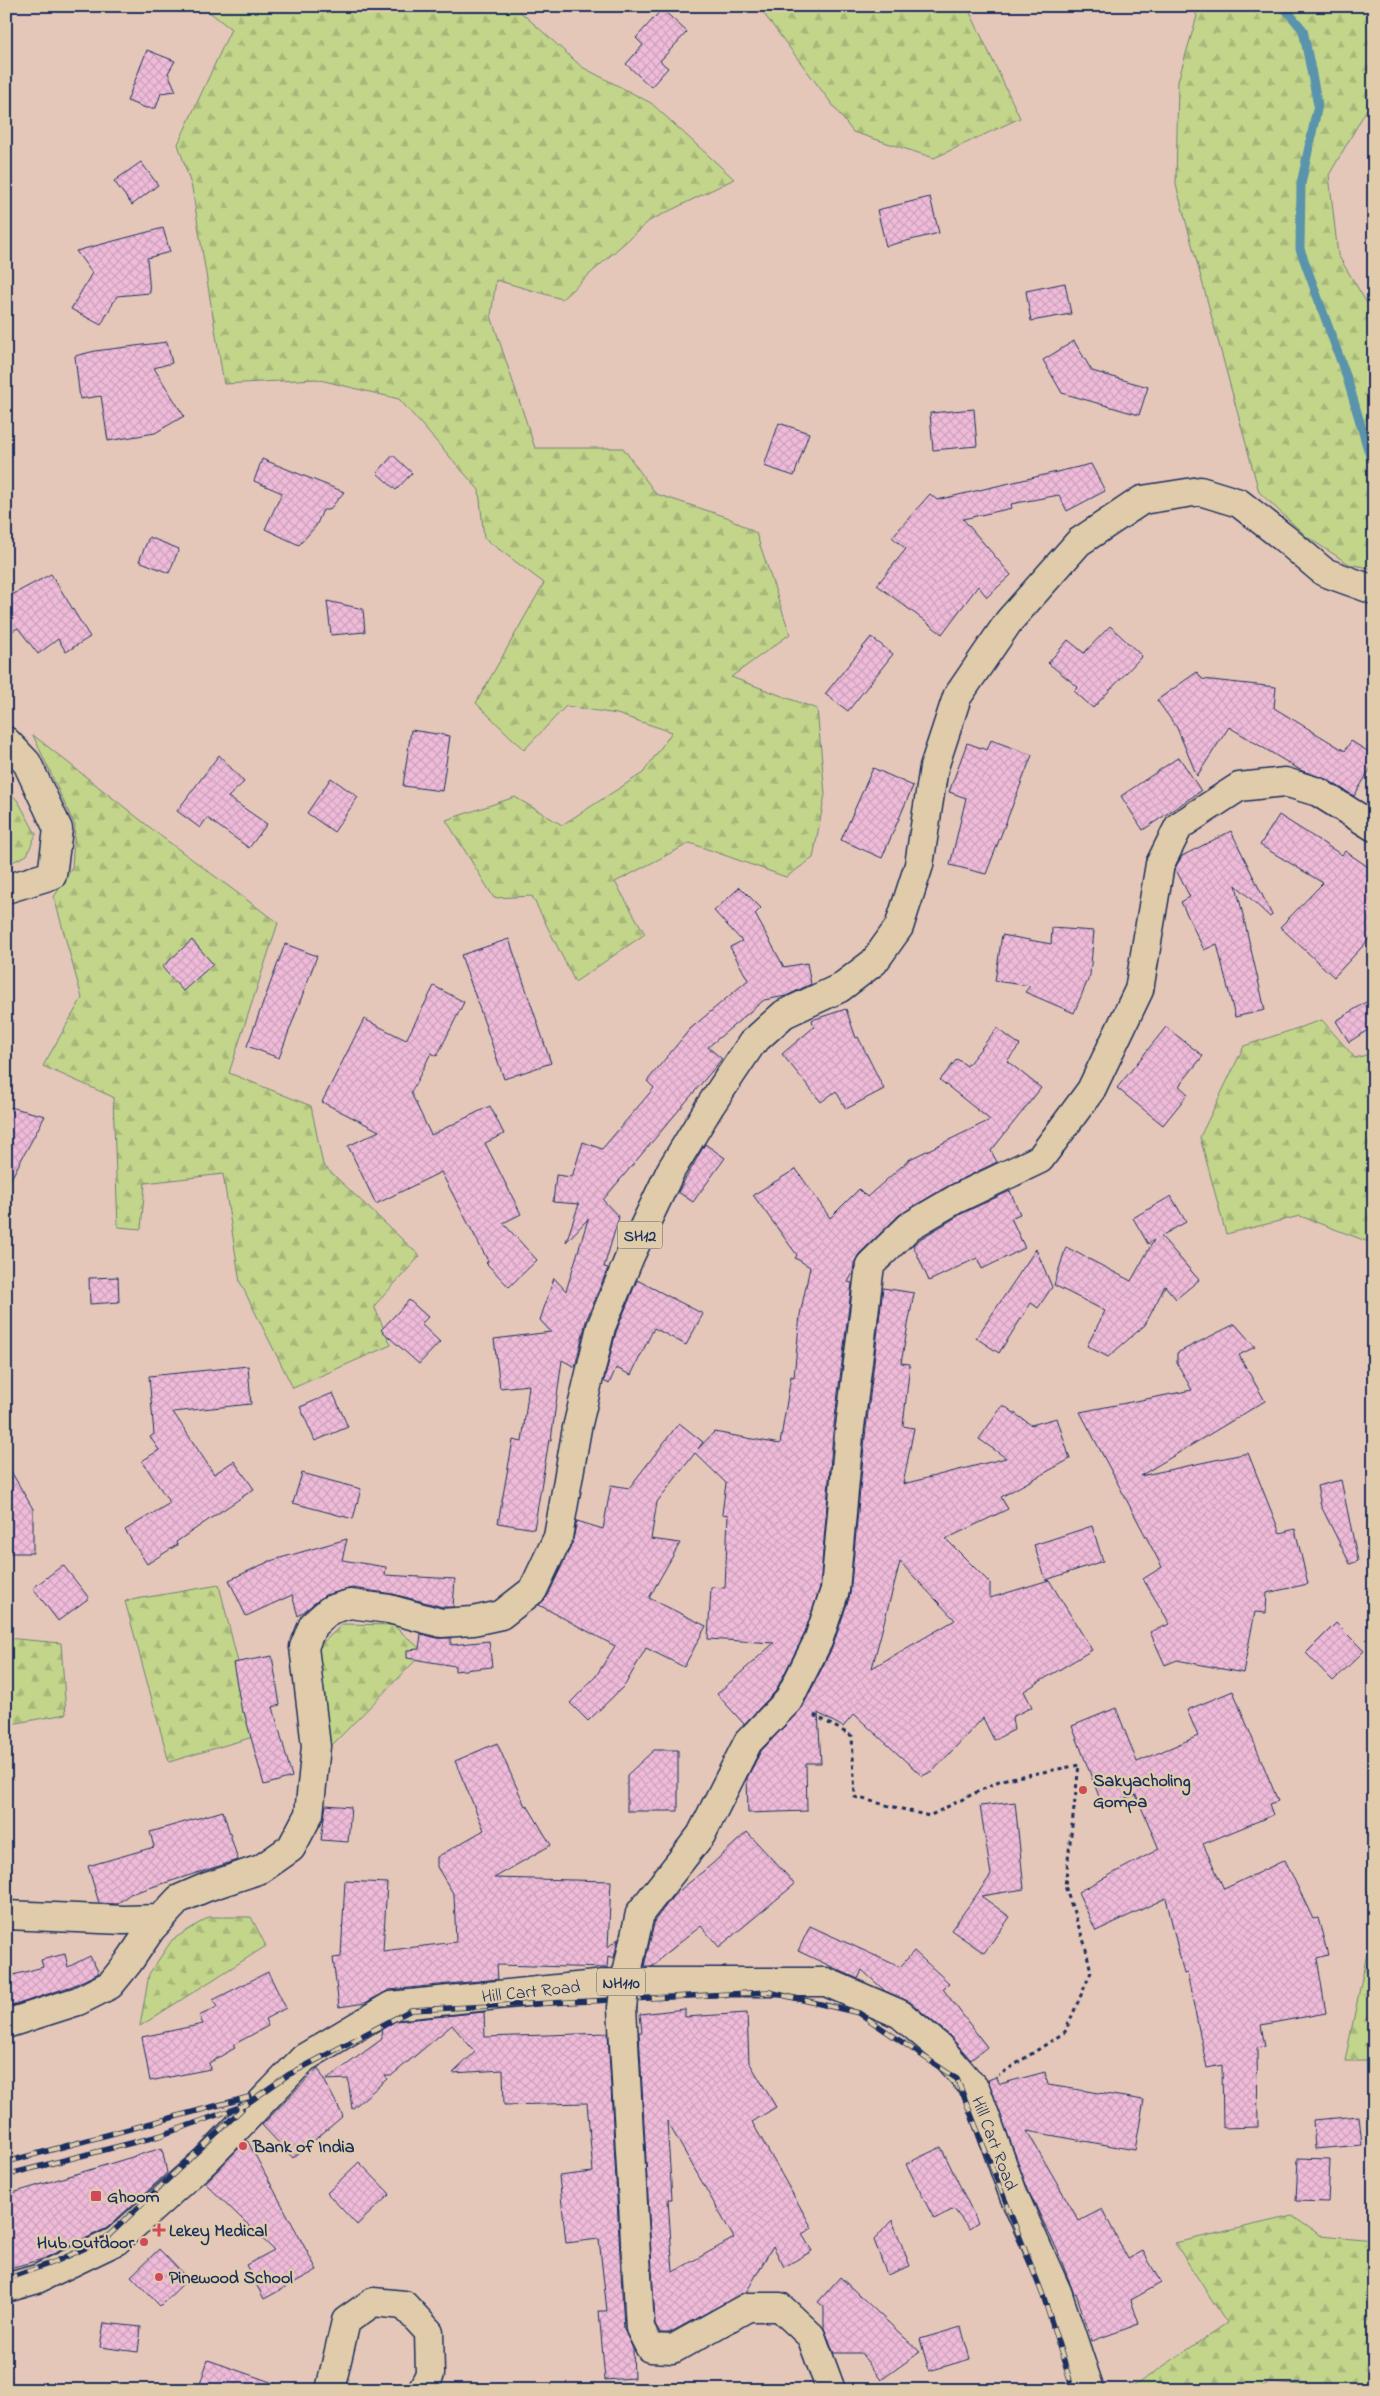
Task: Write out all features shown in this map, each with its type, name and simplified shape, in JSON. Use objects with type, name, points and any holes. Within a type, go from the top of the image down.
[{"type":"main road","name":"SH12","points":[[6,2024],[78,2001],[110,1985],[160,1919],[179,1899],[207,1887],[261,1869],[291,1848],[309,1814],[316,1746],[304,1647],[312,1625],[330,1610],[350,1604],[389,1609],[441,1623],[473,1621],[501,1615],[534,1590],[558,1537],[577,1428],[601,1327],[630,1256],[671,1170],[710,1106],[752,1043],[784,1014],[840,988],[874,962],[899,927],[919,866],[934,768],[957,697],[1010,622],[1078,542],[1142,500],[1200,491],[1239,503],[1324,572],[1374,590]]},
{"type":"main road","points":[[6,740],[27,763],[58,829],[52,875],[6,889]]},
{"type":"main road","points":[[831,2390],[811,2336],[780,2307],[748,2307],[673,2348],[650,2348],[640,2328],[623,1995],[640,1913],[701,1835],[748,1742],[788,1701],[818,1641],[835,1590],[849,1435],[870,1265],[910,1226],[956,1199],[1040,1159],[1091,1090],[1139,990],[1149,918],[1160,864],[1179,826],[1239,787],[1284,782],[1318,792],[1374,827]]},
{"type":"main road","points":[[6,1915],[124,1920],[160,1919]]},
{"type":"main road","name":"Hill Cart Road","points":[[6,2288],[37,2278],[116,2241],[206,2160],[304,2058],[392,2006],[623,1995],[826,1982],[900,2014],[939,2047],[976,2090],[1014,2196],[1057,2292],[1090,2390]]},
{"type":"main road","points":[[330,2390],[346,2320],[373,2302],[404,2305],[429,2332],[430,2374],[422,2390]]},
{"type":"path","points":[[788,1701],[852,1736],[855,1797],[929,1816],[1001,1780],[1079,1766],[1065,1886],[1086,1945],[1091,1972],[1066,2032],[976,2090]]},
{"type":"green space","points":[[202,6],[514,6],[582,67],[651,103],[734,179],[649,221],[562,299],[496,280],[491,316],[535,448],[623,448],[656,494],[727,517],[756,533],[790,634],[731,677],[817,709],[825,794],[813,858],[786,877],[690,843],[615,882],[645,934],[575,982],[532,896],[494,898],[446,820],[515,797],[562,825],[643,773],[672,732],[617,714],[566,706],[524,750],[476,703],[544,583],[484,538],[479,490],[399,399],[316,379],[224,384],[192,188],[178,144],[231,29]]},
{"type":"green space","points":[[758,6],[967,6],[1020,118],[934,158],[853,132]]},
{"type":"green space","points":[[1192,6],[1374,6],[1374,108],[1367,109],[1329,175],[1338,255],[1374,315],[1374,569],[1349,564],[1307,537],[1259,492],[1176,185],[1178,81],[1197,16]]},
{"type":"green space","points":[[33,735],[162,837],[278,923],[229,1073],[311,1106],[323,1165],[420,1256],[374,1306],[391,1345],[293,1388],[240,1282],[223,1174],[145,1183],[141,1229],[118,1227],[113,1097],[43,1066],[82,998],[54,897],[72,868],[75,826]]},
{"type":"green space","points":[[6,788],[18,801],[36,834],[27,855],[10,863],[6,856]]},
{"type":"green space","points":[[1322,1020],[1355,1058],[1374,1053],[1374,1244],[1300,1216],[1226,1234],[1200,1137],[1244,1046]]},
{"type":"green space","points":[[219,1585],[256,1736],[169,1762],[125,1601]]},
{"type":"green space","points":[[343,1624],[393,1625],[424,1652],[327,1750],[317,1680],[319,1646]]},
{"type":"green space","points":[[6,1638],[61,1643],[66,1714],[11,1724],[6,1714]]},
{"type":"green space","points":[[1371,1778],[1374,1778],[1374,2061],[1345,2061],[1372,1929],[1367,1886]]},
{"type":"green space","points":[[209,1917],[251,1917],[266,1946],[140,2026],[149,1974],[172,1940]]},
{"type":"green space","points":[[1292,2216],[1320,2235],[1374,2240],[1374,2390],[1269,2383],[1259,2390],[1128,2390],[1227,2323],[1175,2243]]},
{"type":"building","points":[[662,9],[687,32],[660,61],[668,68],[651,87],[626,64],[643,45],[636,38]]},
{"type":"building","points":[[147,50],[175,61],[168,73],[176,91],[161,93],[156,108],[146,108],[127,101]]},
{"type":"building","points":[[141,162],[158,185],[132,205],[114,181]]},
{"type":"building","points":[[930,197],[939,233],[886,246],[877,210]]},
{"type":"building","points":[[163,228],[170,252],[147,258],[150,293],[117,296],[101,325],[71,309],[92,273],[76,251]]},
{"type":"building","points":[[1065,283],[1071,314],[1031,321],[1026,291]]},
{"type":"building","points":[[1074,341],[1092,371],[1148,387],[1139,415],[1062,393],[1043,360]]},
{"type":"building","points":[[167,342],[172,363],[154,368],[184,416],[155,433],[108,441],[101,396],[80,399],[75,356],[95,351]]},
{"type":"building","points":[[974,409],[977,446],[933,450],[930,413]]},
{"type":"building","points":[[779,423],[809,433],[794,476],[764,466]]},
{"type":"building","points":[[393,455],[412,473],[396,490],[377,473]]},
{"type":"building","points":[[262,459],[344,492],[329,510],[323,510],[316,526],[299,545],[265,529],[282,493],[254,481]]},
{"type":"building","points":[[1091,464],[1105,491],[1067,511],[1059,495],[1011,504],[1012,508],[963,519],[1011,575],[987,597],[978,586],[942,634],[877,585],[906,549],[892,537],[930,494],[937,500]]},
{"type":"building","points":[[149,537],[179,549],[169,573],[139,561]]},
{"type":"building","points":[[51,574],[90,637],[66,652],[58,639],[38,654],[18,628],[6,634],[6,598]]},
{"type":"building","points":[[327,601],[363,609],[365,632],[331,635]]},
{"type":"building","points":[[1110,626],[1142,656],[1093,708],[1074,691],[1078,687],[1048,663],[1068,640],[1084,653]]},
{"type":"building","points":[[871,637],[893,654],[848,711],[825,694]]},
{"type":"building","points":[[1197,672],[1202,679],[1276,687],[1274,708],[1345,751],[1351,741],[1374,755],[1374,763],[1354,796],[1326,779],[1300,770],[1229,727],[1197,776],[1177,728],[1157,700]]},
{"type":"building","points":[[411,730],[450,736],[442,791],[403,786]]},
{"type":"building","points":[[991,740],[1032,755],[986,874],[950,865],[966,798],[949,792],[967,743],[987,750]]},
{"type":"building","points":[[219,755],[244,782],[228,797],[267,824],[249,848],[207,818],[200,828],[177,811]]},
{"type":"building","points":[[1179,757],[1201,791],[1143,830],[1121,796]]},
{"type":"building","points":[[873,768],[913,786],[882,858],[841,840]]},
{"type":"building","points":[[331,778],[358,797],[334,832],[307,813]]},
{"type":"building","points":[[1279,815],[1342,855],[1345,851],[1374,871],[1374,934],[1334,977],[1280,927],[1323,883],[1260,845]]},
{"type":"building","points":[[1231,831],[1272,915],[1270,917],[1236,885],[1265,1010],[1235,1017],[1217,944],[1204,950],[1181,902],[1190,897],[1175,868],[1182,856]]},
{"type":"building","points":[[740,887],[761,908],[755,914],[784,967],[807,963],[811,984],[786,996],[764,1000],[708,1047],[722,1059],[603,1200],[619,1217],[604,1267],[608,1268],[586,1321],[575,1367],[562,1360],[551,1440],[549,1440],[534,1529],[498,1523],[513,1440],[522,1442],[529,1385],[500,1388],[494,1339],[551,1332],[540,1320],[554,1278],[566,1291],[588,1219],[566,1242],[579,1204],[553,1202],[556,1175],[572,1177],[583,1142],[602,1149],[654,1088],[647,1081],[690,1029],[748,980],[730,947],[742,941],[714,911]]},
{"type":"building","points":[[1052,928],[1094,931],[1090,975],[1074,1013],[1025,992],[1030,986],[995,981],[1002,935],[1051,944]]},
{"type":"building","points":[[509,939],[551,1063],[504,1079],[461,955]]},
{"type":"building","points":[[192,940],[213,964],[183,991],[162,967]]},
{"type":"building","points":[[285,944],[317,956],[279,1058],[247,1046]]},
{"type":"building","points":[[434,986],[464,1002],[437,1056],[431,1053],[411,1093],[431,1135],[490,1106],[504,1134],[485,1143],[521,1214],[503,1223],[537,1260],[509,1287],[486,1263],[488,1261],[441,1172],[376,1204],[348,1146],[379,1131],[322,1102],[364,1019],[406,1040]]},
{"type":"building","points":[[1374,997],[1374,1026],[1349,1042],[1336,1021]]},
{"type":"building","points":[[846,1009],[856,1038],[858,1037],[884,1089],[846,1109],[836,1091],[821,1102],[782,1054],[814,1027],[812,1020]]},
{"type":"building","points":[[1166,1027],[1203,1056],[1179,1086],[1188,1094],[1163,1125],[1117,1088]]},
{"type":"building","points":[[997,1028],[1020,1045],[1007,1061],[1041,1088],[991,1151],[997,1162],[948,1186],[899,1215],[859,1254],[854,1263],[853,1273],[848,1282],[852,1283],[833,1433],[820,1587],[804,1635],[775,1692],[744,1724],[717,1694],[774,1643],[708,1639],[711,1587],[725,1588],[728,1515],[722,1514],[726,1483],[695,1453],[657,1502],[651,1539],[680,1543],[649,1598],[706,1626],[684,1667],[646,1648],[625,1685],[588,1721],[570,1703],[596,1676],[615,1646],[539,1605],[547,1597],[572,1544],[577,1521],[603,1529],[611,1485],[629,1488],[679,1423],[703,1442],[698,1449],[714,1432],[780,1444],[791,1376],[794,1377],[800,1315],[810,1267],[795,1258],[797,1255],[753,1195],[796,1169],[830,1218],[859,1189],[867,1197],[910,1159],[990,1120],[940,1080],[957,1059],[967,1066]]},
{"type":"building","points":[[6,1106],[45,1116],[6,1188]]},
{"type":"building","points":[[705,1144],[725,1158],[693,1202],[678,1192]]},
{"type":"building","points":[[1010,1191],[1020,1214],[1011,1218],[1025,1248],[982,1269],[977,1258],[929,1281],[913,1245],[963,1213]]},
{"type":"building","points":[[1171,1196],[1186,1222],[1161,1236],[1199,1280],[1176,1299],[1165,1286],[1145,1325],[1108,1357],[1087,1346],[1105,1311],[1054,1285],[1066,1247],[1131,1281],[1154,1240],[1148,1244],[1133,1218]]},
{"type":"building","points":[[1036,1249],[1052,1287],[1038,1308],[1031,1303],[999,1353],[976,1338]]},
{"type":"building","points":[[118,1277],[119,1302],[90,1304],[89,1278]]},
{"type":"building","points":[[637,1280],[703,1314],[686,1345],[654,1328],[631,1375],[616,1368],[609,1384],[604,1381],[616,1332]]},
{"type":"building","points":[[883,1288],[914,1293],[901,1363],[910,1364],[903,1426],[914,1428],[903,1484],[1006,1458],[979,1439],[1003,1405],[1031,1425],[1057,1418],[1070,1459],[1001,1497],[1008,1509],[946,1539],[990,1583],[990,1598],[1049,1580],[1092,1650],[1024,1691],[1032,1707],[1012,1717],[1014,1730],[994,1740],[983,1718],[933,1771],[922,1776],[854,1714],[843,1727],[818,1713],[821,1763],[806,1763],[807,1811],[748,1813],[747,1778],[761,1751],[802,1708],[832,1648],[850,1595],[865,1437]],"holes":[[[900,1562],[955,1620],[872,1668]]]},
{"type":"building","points":[[409,1300],[428,1317],[421,1324],[440,1342],[419,1364],[381,1330]]},
{"type":"building","points":[[1235,1324],[1255,1347],[1239,1355],[1265,1401],[1140,1476],[1248,1453],[1280,1533],[1295,1529],[1308,1584],[1267,1593],[1266,1613],[1255,1612],[1243,1673],[1177,1660],[1165,1665],[1150,1632],[1170,1624],[1143,1579],[1162,1567],[1080,1412],[1192,1390],[1177,1363],[1177,1353]]},
{"type":"building","points":[[248,1366],[251,1404],[173,1412],[214,1474],[234,1461],[254,1489],[176,1542],[177,1545],[147,1564],[125,1530],[170,1503],[142,1461],[159,1450],[150,1437],[154,1434],[149,1376]]},
{"type":"building","points":[[333,1393],[348,1427],[315,1441],[300,1407]]},
{"type":"building","points":[[9,1468],[33,1509],[33,1553],[10,1553]]},
{"type":"building","points":[[302,1473],[361,1489],[353,1519],[293,1503]]},
{"type":"building","points":[[1341,1480],[1358,1561],[1350,1564],[1321,1506],[1317,1486]]},
{"type":"building","points":[[1092,1526],[1103,1561],[1046,1580],[1034,1545]]},
{"type":"building","points":[[347,1539],[342,1560],[386,1567],[385,1575],[455,1579],[453,1607],[443,1607],[393,1594],[352,1588],[325,1595],[298,1616],[292,1595],[246,1616],[229,1580],[270,1561]]},
{"type":"building","points":[[63,1565],[89,1598],[58,1621],[33,1588]]},
{"type":"building","points":[[1336,1623],[1364,1651],[1333,1681],[1306,1653]]},
{"type":"building","points":[[421,1634],[437,1638],[451,1638],[451,1645],[489,1641],[492,1667],[455,1671],[455,1666],[407,1658],[407,1650],[419,1649]]},
{"type":"building","points":[[272,1656],[280,1705],[273,1707],[292,1777],[264,1785],[244,1712],[242,1712],[233,1663]]},
{"type":"building","points":[[1233,1691],[1278,1801],[1269,1804],[1273,1815],[1203,1844],[1224,1889],[1285,1860],[1313,1919],[1318,1918],[1328,1955],[1317,1958],[1326,2013],[1261,2025],[1265,2047],[1257,2048],[1258,2127],[1223,2128],[1222,2065],[1207,2068],[1187,1973],[1184,1974],[1166,1898],[1096,1931],[1078,1892],[1159,1849],[1136,1795],[1103,1807],[1072,1726],[1116,1708],[1137,1762],[1198,1736],[1187,1710]]},
{"type":"building","points":[[497,1743],[525,1806],[527,1805],[551,1845],[494,1878],[611,1881],[608,1947],[618,1939],[614,1958],[608,1956],[607,1968],[497,1965],[498,1979],[389,1990],[365,2003],[339,2007],[333,1958],[341,1957],[345,1881],[387,1883],[383,1951],[456,1942],[454,1895],[437,1867],[437,1857],[484,1830],[455,1761]]},
{"type":"building","points":[[654,1750],[678,1750],[678,1811],[627,1811],[627,1775]]},
{"type":"building","points":[[1015,1802],[1024,1889],[981,1896],[1010,1917],[984,1953],[951,1930],[991,1875],[980,1806]]},
{"type":"building","points":[[326,1805],[351,1807],[348,1842],[321,1840]]},
{"type":"building","points":[[223,1811],[238,1860],[130,1894],[117,1904],[99,1903],[88,1866],[154,1847],[150,1832]]},
{"type":"building","points":[[747,1832],[795,1884],[719,1947],[701,1926],[662,1957],[654,1966],[644,1966],[655,1920],[674,1895]]},
{"type":"building","points":[[810,1926],[900,1967],[914,1951],[949,1983],[943,1989],[987,2047],[971,2060],[949,2035],[910,2002],[885,1991],[862,1970],[858,1979],[798,1951]]},
{"type":"building","points":[[65,1954],[68,1967],[90,1956],[99,1973],[72,1986],[6,2008],[6,1977],[43,1967],[41,1960]]},
{"type":"building","points":[[268,1972],[286,2008],[265,2019],[268,2026],[233,2045],[235,2048],[209,2063],[210,2069],[150,2081],[142,2037],[203,2024],[199,2016],[217,2007],[213,2000]]},
{"type":"building","points":[[685,2009],[685,2017],[747,2013],[749,2062],[776,2107],[752,2122],[812,2228],[802,2234],[812,2251],[784,2267],[773,2246],[747,2291],[669,2333],[660,2333],[655,2324],[639,2032],[642,2032],[640,2014]],"holes":[[[667,2121],[734,2238],[673,2272],[668,2199],[672,2199]]]},
{"type":"building","points":[[484,2012],[485,2037],[608,2033],[624,2329],[633,2349],[634,2378],[605,2380],[599,2311],[607,2311],[599,2239],[566,2243],[559,2176],[593,2172],[587,2103],[504,2105],[503,2070],[453,2073],[475,2052],[452,2025],[391,2076],[385,2076],[387,2079],[352,2109],[348,2079],[326,2080],[382,2039],[381,2030],[396,2021]]},
{"type":"building","points":[[318,2068],[343,2116],[293,2158],[262,2125]]},
{"type":"building","points":[[1045,2072],[1048,2085],[1144,2100],[1135,2150],[1027,2131],[1079,2221],[1102,2209],[1128,2259],[1143,2251],[1161,2283],[1131,2300],[1139,2324],[1092,2341],[1076,2293],[1074,2294],[1058,2252],[1028,2190],[988,2080],[996,2077],[1000,2084]]},
{"type":"building","points":[[1359,2116],[1362,2145],[1315,2149],[1313,2120]]},
{"type":"building","points":[[247,2140],[317,2270],[264,2299],[246,2265],[274,2250],[205,2183]]},
{"type":"building","points":[[941,2147],[978,2223],[969,2229],[954,2209],[934,2219],[906,2164]]},
{"type":"building","points":[[162,2148],[167,2173],[107,2228],[43,2259],[6,2269],[6,2195]]},
{"type":"building","points":[[1298,2158],[1330,2159],[1328,2202],[1296,2201]]},
{"type":"building","points":[[359,2162],[390,2194],[357,2225],[327,2193]]},
{"type":"building","points":[[892,2220],[910,2266],[887,2275],[874,2240]]},
{"type":"building","name":"Pinewood School","points":[[159,2249],[188,2279],[160,2306],[131,2276]]},
{"type":"building","points":[[840,2277],[920,2352],[881,2380],[861,2353],[834,2353],[824,2328],[824,2307],[818,2302]]},
{"type":"building","points":[[104,2323],[141,2327],[138,2352],[100,2347]]},
{"type":"building","points":[[961,2327],[970,2359],[929,2371],[920,2339]]},
{"type":"building","points":[[208,2360],[282,2386],[281,2390],[198,2390]]},
{"type":"waterway","points":[[1283,6],[1303,30],[1318,105],[1301,184],[1300,249],[1347,378],[1374,470]]},
{"type":"railway","points":[[6,2175],[159,2136],[245,2105],[288,2075],[411,2010],[769,1992],[859,2013],[957,2079],[1044,2298],[1073,2390]]},
{"type":"railway","points":[[6,2162],[249,2097]]},
{"type":"railway","points":[[6,2279],[57,2261],[105,2239],[242,2109]]},
{"type":"place","name":"Sakyacholing Gompa","points":[[1083,1790]]},
{"type":"place","name":"Bank of India","points":[[243,2146]]},
{"type":"place","name":"Ghoom","points":[[96,2196]]},
{"type":"place","name":"Lekey Medical","points":[[159,2230]]},
{"type":"place","name":"Hub Outdoor","points":[[144,2242]]},
{"type":"place","name":"Pinewood School","points":[[159,2277]]}]
